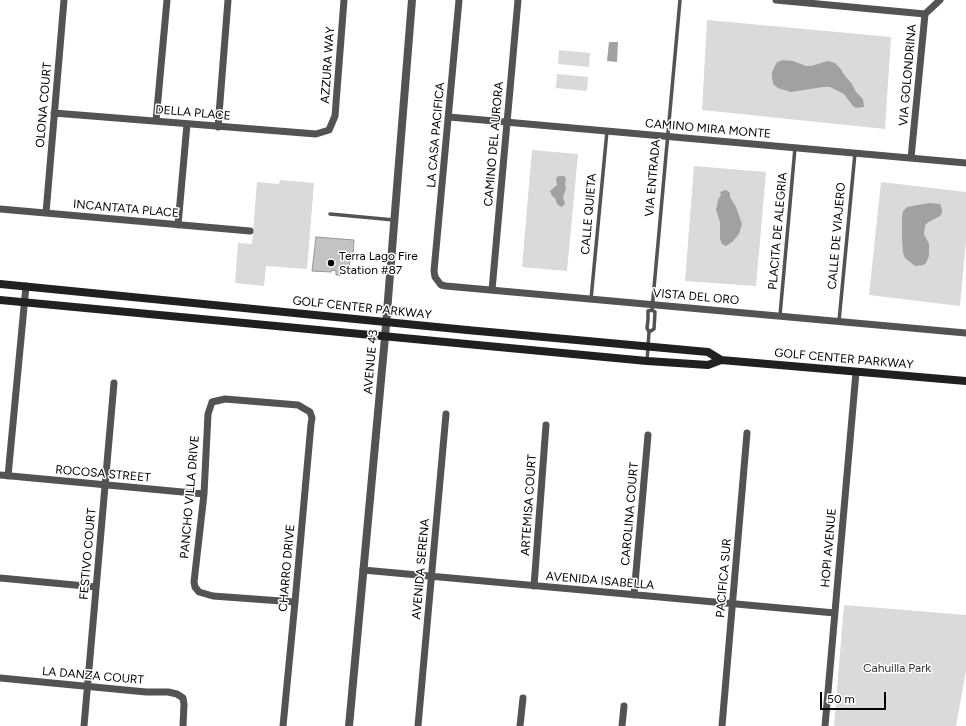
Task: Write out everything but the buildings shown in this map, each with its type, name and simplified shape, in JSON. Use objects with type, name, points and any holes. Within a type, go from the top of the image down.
[{"type":"main road","name":"GOLF CENTER PARKWAY","points":[[0,284],[708,352],[721,360]]},
{"type":"main road","name":"GOLF CENTER PARKWAY","points":[[0,300],[647,361],[708,365],[721,360],[966,381]]},
{"type":"street","name":"OLONA COURT","points":[[46,213],[64,0]]},
{"type":"street","points":[[156,121],[167,0]]},
{"type":"street","points":[[218,126],[228,0]]},
{"type":"street","name":"AZZURA WAY","points":[[329,130],[335,116],[344,0]]},
{"type":"street","name":"AVENUE 43","points":[[349,726],[385,337],[412,0]]},
{"type":"street","name":"LA CASA PACIFICA","points":[[434,271],[459,0]]},
{"type":"street","name":"CAMINO DEL AURORA","points":[[492,290],[518,0]]},
{"type":"street","points":[[776,0],[813,2],[925,14]]},
{"type":"street","name":"VIA GOLONDRINA","points":[[911,158],[925,14],[940,0]]},
{"type":"street","name":"DELLA PLACE","points":[[54,113],[316,134],[329,130]]},
{"type":"street","name":"CAMINO MIRA MONTE","points":[[449,117],[966,163]]},
{"type":"street","points":[[178,225],[187,124]]},
{"type":"street","name":"INCANTATA PLACE","points":[[0,209],[250,231]]},
{"type":"street","name":"VISTA DEL ORO","points":[[434,271],[438,282],[446,286],[591,299],[652,308],[780,315],[966,333]]},
{"type":"street","points":[[8,476],[26,286]]},
{"type":"street","name":"HOPI AVENUE","points":[[825,726],[856,372]]},
{"type":"street","name":"FESTIVO COURT","points":[[84,726],[114,383]]},
{"type":"street","name":"PANCHO VILLA DRIVE","points":[[295,602],[213,596],[199,592],[194,582],[204,494],[208,414],[212,402],[225,399],[298,406],[310,412]]},
{"type":"street","name":"CHARRO DRIVE","points":[[283,726],[311,424],[310,412]]},
{"type":"street","name":"AVENIDA SERENA","points":[[418,726],[446,414]]},
{"type":"street","name":"ARTEMISA COURT","points":[[534,586],[546,426]]},
{"type":"street","name":"PACIFICA SUR","points":[[722,726],[747,433]]},
{"type":"street","name":"CAROLINA COURT","points":[[634,595],[648,435]]},
{"type":"street","name":"ROCOSA STREET","points":[[0,475],[204,494]]},
{"type":"street","name":"AVENIDA ISABELLA","points":[[363,570],[834,614]]},
{"type":"street","points":[[0,578],[96,587]]},
{"type":"street","name":"LA DANZA COURT","points":[[0,678],[177,694],[183,698],[183,726]]},
{"type":"street","points":[[520,726],[523,698]]},
{"type":"street","points":[[622,726],[624,706]]},
{"type":"lane","name":"VIA ENTRADA","points":[[649,332],[654,329],[655,312],[652,308],[680,0]]},
{"type":"lane","name":"CALLE QUIETA","points":[[591,299],[607,131]]},
{"type":"lane","name":"PLACITA DE ALEGRIA","points":[[780,315],[795,148]]},
{"type":"lane","name":"CALLE DE VIAJERO","points":[[839,321],[855,153]]},
{"type":"lane","points":[[330,214],[395,220]]},
{"type":"lane","name":"VIA ENTRADA","points":[[647,361],[649,332],[647,328],[648,311],[652,308]]},
{"type":"green space","points":[[707,20],[891,37],[885,129],[702,110]]},
{"type":"green space","points":[[559,50],[590,53],[589,67],[558,64]]},
{"type":"green space","points":[[557,74],[588,77],[587,91],[556,88]]},
{"type":"green space","points":[[532,150],[578,154],[567,271],[522,267]]},
{"type":"green space","points":[[694,166],[766,172],[756,286],[685,281]]},
{"type":"green space","points":[[280,180],[314,183],[307,269],[266,266],[264,286],[235,283],[238,243],[252,244],[257,182],[279,184]]},
{"type":"green space","points":[[881,182],[966,192],[966,241],[960,306],[869,295]]},
{"type":"green space","name":"Cahuilla Park","points":[[844,605],[966,615],[966,671],[956,726],[834,726]]},
{"type":"shaded area","points":[[609,42],[618,42],[617,62],[607,61]]},
{"type":"shaded area","points":[[783,60],[793,61],[806,66],[828,61],[835,63],[852,84],[856,92],[863,99],[864,107],[856,108],[844,94],[830,87],[791,92],[778,88],[773,84],[772,72],[777,62]]},
{"type":"shaded area","points":[[559,176],[564,176],[566,178],[566,189],[563,197],[565,204],[561,207],[557,204],[550,191],[557,185],[556,178]]},
{"type":"shaded area","points":[[726,190],[730,193],[730,197],[736,207],[742,224],[739,234],[726,246],[722,244],[720,239],[720,222],[716,210],[718,200],[721,195],[720,192]]},
{"type":"shaded area","points":[[929,203],[940,204],[942,213],[925,226],[924,234],[929,244],[929,256],[926,263],[915,266],[905,258],[903,253],[903,211],[907,207]]},
{"type":"place","name":"Terra Lago Fire Station #87","points":[[331,263]]}]
